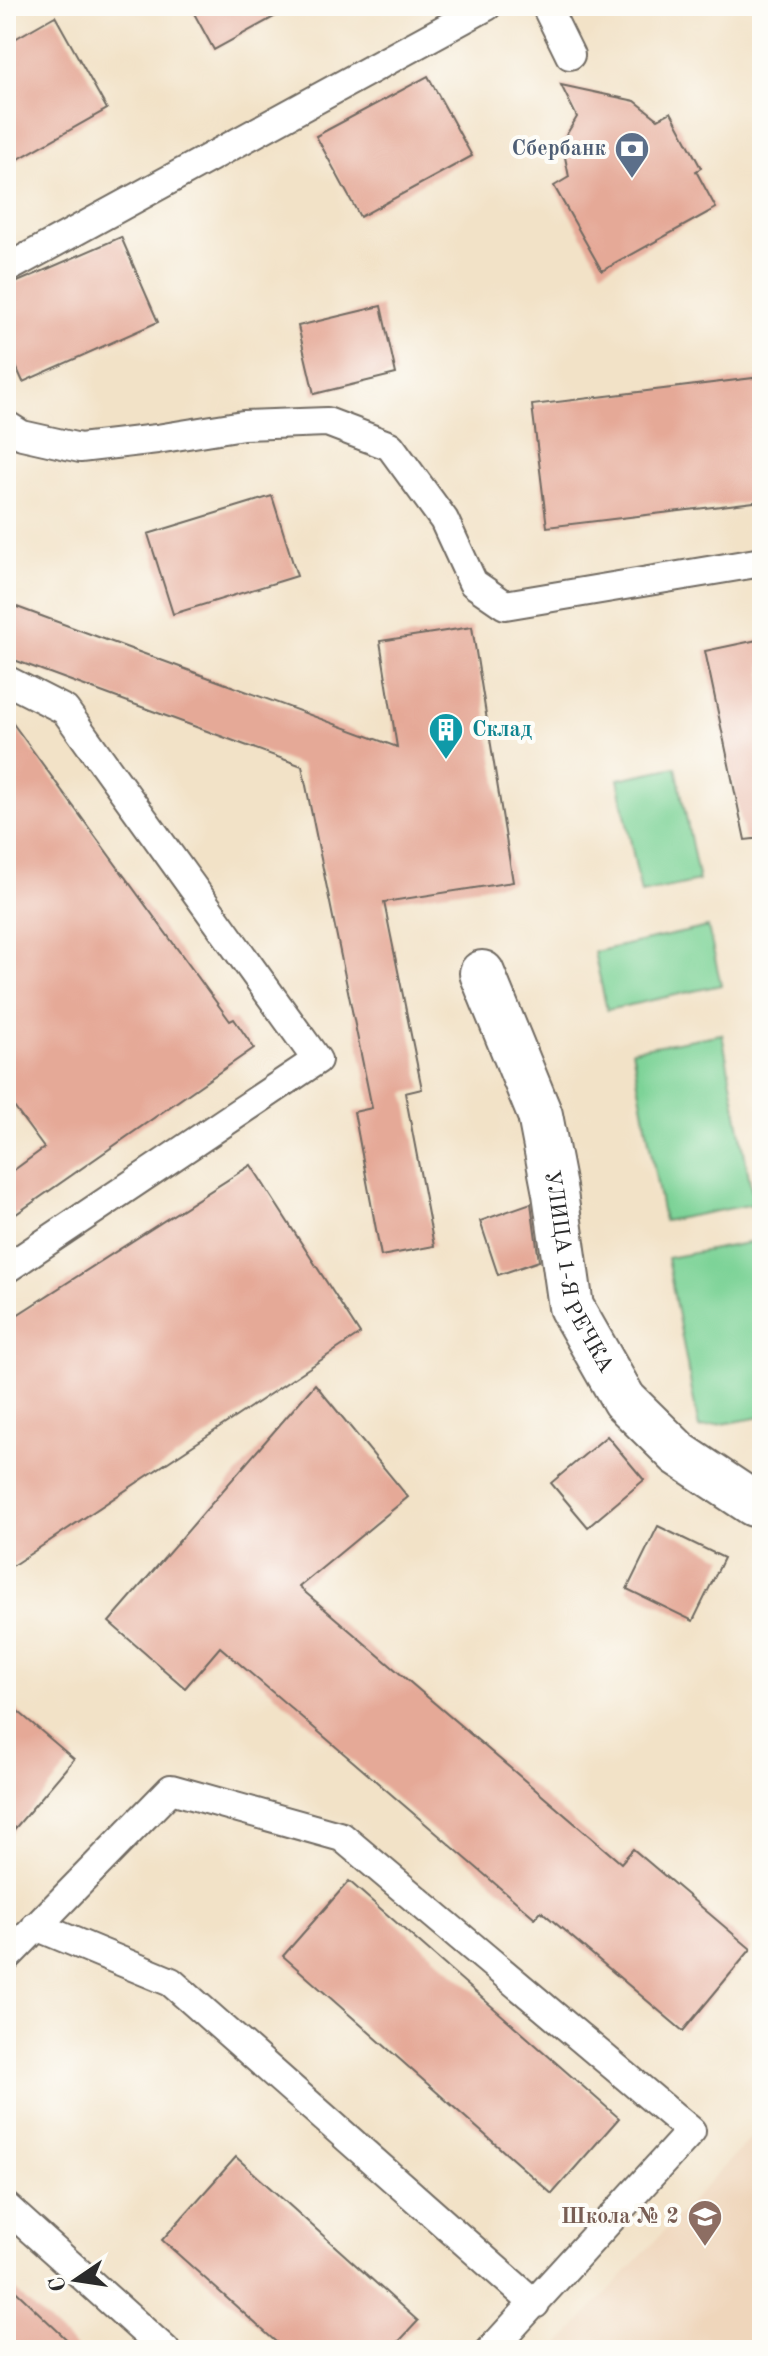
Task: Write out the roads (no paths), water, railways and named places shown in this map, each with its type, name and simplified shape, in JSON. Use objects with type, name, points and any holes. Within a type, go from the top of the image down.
[{"type":"street","name":"УЛИЦА 1-Я РЕЧКА","points":[[482,973],[540,1115],[571,1307],[624,1400],[679,1454],[754,1504],[762,1504]]},
{"type":"lane","points":[[6,269],[487,6]]},
{"type":"lane","points":[[546,6],[570,55]]},
{"type":"lane","points":[[6,425],[22,435],[80,448],[243,425],[327,422],[390,446],[444,520],[473,583],[505,605],[762,562]]},
{"type":"lane","points":[[6,680],[65,710],[317,1060],[6,1269]]},
{"type":"lane","points":[[6,1958],[171,1789],[342,1837],[691,2131],[491,2350]]},
{"type":"lane","points":[[36,1926],[171,1982],[535,2304]]},
{"type":"lane","points":[[6,2207],[165,2350]]},
{"type":"place","name":"Сбербанк","points":[[632,180]]},
{"type":"place","name":"Склад","points":[[446,761]]},
{"type":"place","name":"Школа № 2","points":[[705,2248]]}]
